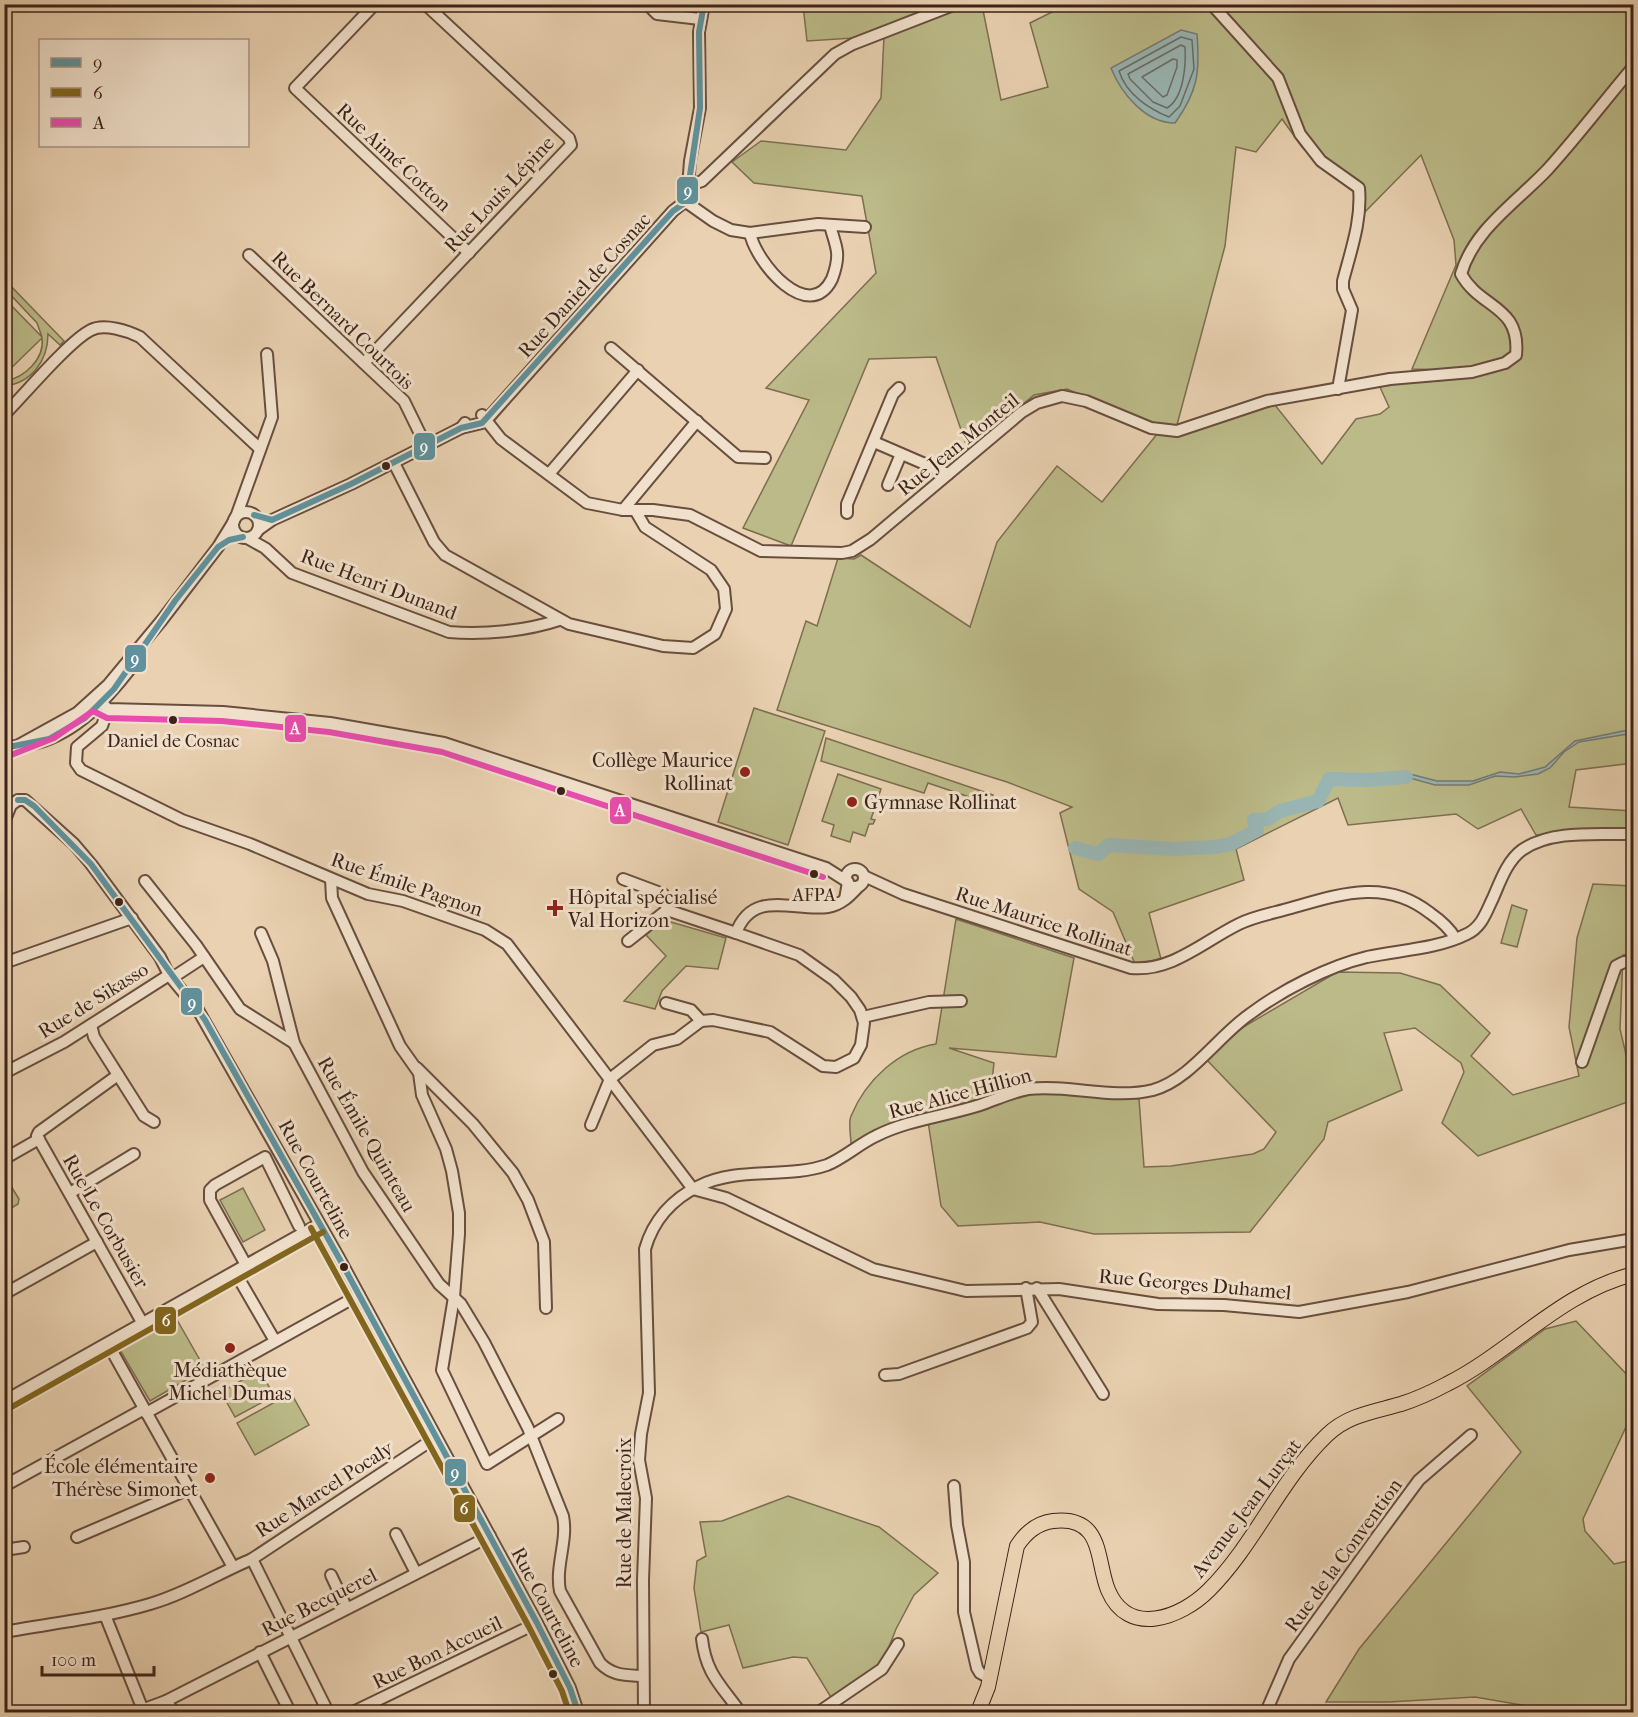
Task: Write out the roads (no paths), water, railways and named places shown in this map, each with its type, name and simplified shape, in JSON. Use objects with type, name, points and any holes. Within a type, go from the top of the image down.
[{"type":"main road","name":"Avenue Jean Lurçat","points":[[978,1713],[989,1678],[1017,1546],[1033,1528],[1053,1521],[1062,1521],[1085,1529],[1098,1545],[1107,1588],[1112,1597],[1118,1606],[1136,1617],[1166,1618],[1191,1608],[1233,1563],[1270,1512],[1302,1459],[1344,1421],[1358,1415],[1403,1404],[1450,1383],[1567,1304],[1601,1285],[1634,1274]]},
{"type":"street","name":"Rue Aimé Cotton","points":[[375,4],[295,88],[469,253]]},
{"type":"street","name":"Rue Louis Lépine","points":[[364,363],[571,145],[569,138],[425,4]]},
{"type":"street","points":[[647,4],[657,14],[700,19]]},
{"type":"street","points":[[704,4],[700,19],[700,108],[690,160],[686,168],[685,193],[700,210],[720,225],[750,233],[830,225],[865,227]]},
{"type":"street","points":[[685,193],[835,54],[853,44],[956,4]]},
{"type":"street","points":[[1215,8],[1278,78],[1300,134],[1321,161],[1359,188],[1361,207],[1342,281],[1342,289],[1352,310],[1338,389]]},
{"type":"street","name":"Rue Jean Monteil","points":[[484,418],[501,438],[587,503],[629,510],[690,515],[761,551],[842,553],[852,551],[871,539],[1022,412],[1050,399],[1075,398],[1151,428],[1177,430],[1267,401],[1390,379],[1472,372],[1505,363],[1516,355],[1516,332],[1511,320],[1466,284],[1461,274],[1465,259],[1510,203],[1547,170],[1634,66]]},
{"type":"street","name":"Rue Daniel de Cosnac","points":[[218,547],[230,540],[251,534],[272,520],[484,418],[538,364],[673,211],[685,193]]},
{"type":"street","points":[[750,233],[753,248],[764,266],[785,285],[805,296],[814,295],[826,288],[836,266],[837,253],[830,225]]},
{"type":"street","name":"Rue Bernard Courtois","points":[[249,255],[404,401],[426,446]]},
{"type":"street","points":[[4,415],[74,344],[91,329],[102,327],[129,331],[140,337],[260,449]]},
{"type":"street","points":[[611,348],[738,457],[765,458]]},
{"type":"street","points":[[243,493],[258,523],[251,534],[234,530],[243,493],[272,417],[267,354]]},
{"type":"street","points":[[549,474],[638,370]]},
{"type":"street","points":[[847,513],[848,504],[893,394],[899,388]]},
{"type":"street","points":[[394,463],[434,542],[445,555],[559,620],[680,649],[701,645],[720,628],[726,598],[720,580],[711,570],[645,527],[629,510],[697,422]]},
{"type":"street","name":"Rue Jean Monteil","points":[[466,427],[501,438]]},
{"type":"street","points":[[874,442],[948,474]]},
{"type":"street","points":[[888,485],[901,454]]},
{"type":"street","points":[[48,740],[96,705],[137,655],[141,645],[218,547],[235,519],[243,512],[272,520]]},
{"type":"street","name":"Rue Henri Dunand","points":[[251,534],[292,573],[449,632],[539,627],[559,620]]},
{"type":"street","points":[[4,748],[48,740],[62,733],[96,705],[145,649],[162,620]]},
{"type":"street","points":[[19,745],[96,705]]},
{"type":"street","name":"Rue Maurice Rollinat","points":[[96,705],[288,718],[358,727],[444,743],[826,868],[858,882],[881,886],[1131,968],[1148,968],[1170,963],[1246,920],[1329,897],[1366,890],[1388,892],[1413,901],[1450,928],[1455,938]]},
{"type":"street","name":"Rue Émile Pagnon","points":[[96,705],[102,726],[77,747],[76,763],[81,770],[182,820],[260,847],[343,884],[485,930],[507,944],[693,1189]]},
{"type":"street","name":"Rue Courteline","points":[[4,822],[11,806],[18,800],[28,802],[74,844],[132,918],[170,976],[205,1020],[359,1295],[537,1623],[570,1688],[578,1713]]},
{"type":"street","name":"Rue Alice Hillion","points":[[693,1189],[741,1174],[809,1169],[829,1164],[890,1129],[978,1106],[1026,1089],[1070,1088],[1130,1095],[1177,1081],[1218,1040],[1251,1013],[1338,965],[1440,944],[1467,934],[1480,925],[1508,866],[1521,851],[1539,842],[1567,836],[1634,834]]},
{"type":"street","name":"Rue Maurice Rollinat","points":[[826,868],[852,870],[847,875],[858,882]]},
{"type":"street","points":[[331,879],[332,898],[399,1046],[415,1066],[473,1124],[507,1165],[528,1200],[544,1242],[546,1308]]},
{"type":"street","points":[[623,879],[663,894],[667,910]]},
{"type":"street","points":[[145,881],[204,957],[240,1009],[294,1043]]},
{"type":"street","points":[[735,933],[743,918],[764,907],[787,904],[829,907],[845,899],[858,882]]},
{"type":"street","points":[[337,906],[337,897],[343,884]]},
{"type":"street","points":[[591,1125],[610,1079],[653,1045],[677,1039],[701,1021],[713,1020],[770,1032],[815,1063],[836,1067],[848,1062],[858,1052],[864,1029],[864,1017],[851,997],[834,980],[799,955],[667,910]]},
{"type":"street","points":[[628,941],[667,910]]},
{"type":"street","points":[[4,963],[132,918]]},
{"type":"street","name":"Rue Émile Quinteau","points":[[261,933],[273,962],[294,1043],[368,1180],[439,1284],[454,1297],[484,1342],[531,1437],[563,1516],[565,1528],[558,1581],[560,1592],[600,1664],[609,1672],[642,1676]]},
{"type":"street","name":"Rue de Sikasso","points":[[4,1072],[91,1025],[204,957]]},
{"type":"street","points":[[1582,1062],[1616,966],[1634,963]]},
{"type":"street","points":[[864,1017],[929,1002],[961,1000]]},
{"type":"street","points":[[666,1003],[691,1010],[701,1021]]},
{"type":"street","points":[[91,1025],[94,1037],[144,1116],[154,1122]]},
{"type":"street","points":[[415,1066],[419,1073],[424,1100],[446,1149],[456,1191],[459,1234],[454,1297],[442,1363],[443,1376],[487,1464],[558,1419]]},
{"type":"street","points":[[4,1160],[38,1138],[39,1132],[118,1075]]},
{"type":"street","points":[[424,1100],[429,1089],[441,1092]]},
{"type":"street","name":"Rue Le Corbusier","points":[[38,1138],[143,1324]]},
{"type":"street","points":[[70,1193],[134,1154]]},
{"type":"street","points":[[246,1265],[210,1200],[210,1190],[215,1185],[265,1157],[299,1226]]},
{"type":"street","name":"Rue Georges Duhamel","points":[[693,1189],[726,1198],[873,1269],[966,1291],[1032,1288],[1158,1304],[1317,1311],[1455,1281],[1569,1250],[1634,1239]]},
{"type":"street","name":"Rue de Malecroix","points":[[644,1713],[642,1676],[646,1498],[639,1460],[641,1434],[649,1393],[645,1249],[650,1231],[658,1219],[693,1189]]},
{"type":"street","points":[[4,1401],[319,1224]]},
{"type":"street","points":[[4,1294],[97,1242]]},
{"type":"street","points":[[235,1272],[278,1340]]},
{"type":"street","points":[[885,1375],[899,1374],[1027,1328],[1032,1322],[1032,1288]]},
{"type":"street","points":[[1032,1288],[1103,1394]]},
{"type":"street","points":[[4,1486],[359,1295]]},
{"type":"street","points":[[108,1344],[232,1567]]},
{"type":"street","name":"Rue de la Convention","points":[[1266,1713],[1289,1659],[1379,1534],[1419,1480],[1471,1435]]},
{"type":"street","name":"Rue Marcel Pocaly","points":[[4,1632],[105,1615],[152,1603],[252,1559],[435,1438]]},
{"type":"street","points":[[954,1486],[957,1525],[964,1562],[963,1612],[977,1668],[980,1674],[989,1678]]},
{"type":"street","points":[[77,1537],[189,1489]]},
{"type":"street","points":[[396,1534],[416,1573]]},
{"type":"street","name":"Rue Becquerel","points":[[140,1711],[166,1701],[346,1607],[490,1536]]},
{"type":"street","points":[[4,1550],[24,1547]]},
{"type":"street","points":[[252,1559],[328,1713]]},
{"type":"street","points":[[331,1575],[346,1607]]},
{"type":"street","points":[[105,1615],[140,1711]]},
{"type":"street","name":"Rue Bon Accueil","points":[[353,1713],[537,1623]]},
{"type":"street","points":[[702,1639],[704,1652],[715,1681],[740,1713]]},
{"type":"street","points":[[819,1713],[882,1669],[898,1644]]},
{"type":"street","points":[[260,1652],[290,1713]]},
{"type":"street","points":[[166,1701],[174,1713]]},
{"type":"water","points":[[1181,30],[1197,34],[1196,81],[1189,101],[1175,123],[1164,122],[1144,112],[1136,105],[1121,87],[1111,68]]},
{"type":"water","points":[[1633,729],[1633,732],[1628,734],[1579,742],[1564,752],[1550,768],[1538,774],[1515,777],[1495,776],[1469,785],[1435,785],[1406,777],[1406,773],[1437,781],[1473,781],[1500,772],[1519,774],[1545,767],[1575,741]]},
{"type":"waterway","points":[[1075,848],[1098,854],[1109,845],[1173,849],[1231,844],[1257,830],[1254,820],[1268,819],[1280,811],[1318,801],[1329,779],[1369,780],[1406,777]]},
{"type":"place","name":"Daniel de Cosnac","points":[[173,720]]},
{"type":"place","name":"Collège Maurice Rollinat","points":[[745,772]]},
{"type":"place","name":"Gymnase Rollinat","points":[[852,802]]},
{"type":"place","name":"AFPA","points":[[814,874]]},
{"type":"place","name":"Hôpital spécialisé Val Horizon","points":[[555,908]]},
{"type":"place","name":"Médiathèque Michel Dumas","points":[[230,1348]]},
{"type":"place","name":"École élémentaire Thérèse Simonet","points":[[210,1478]]}]
